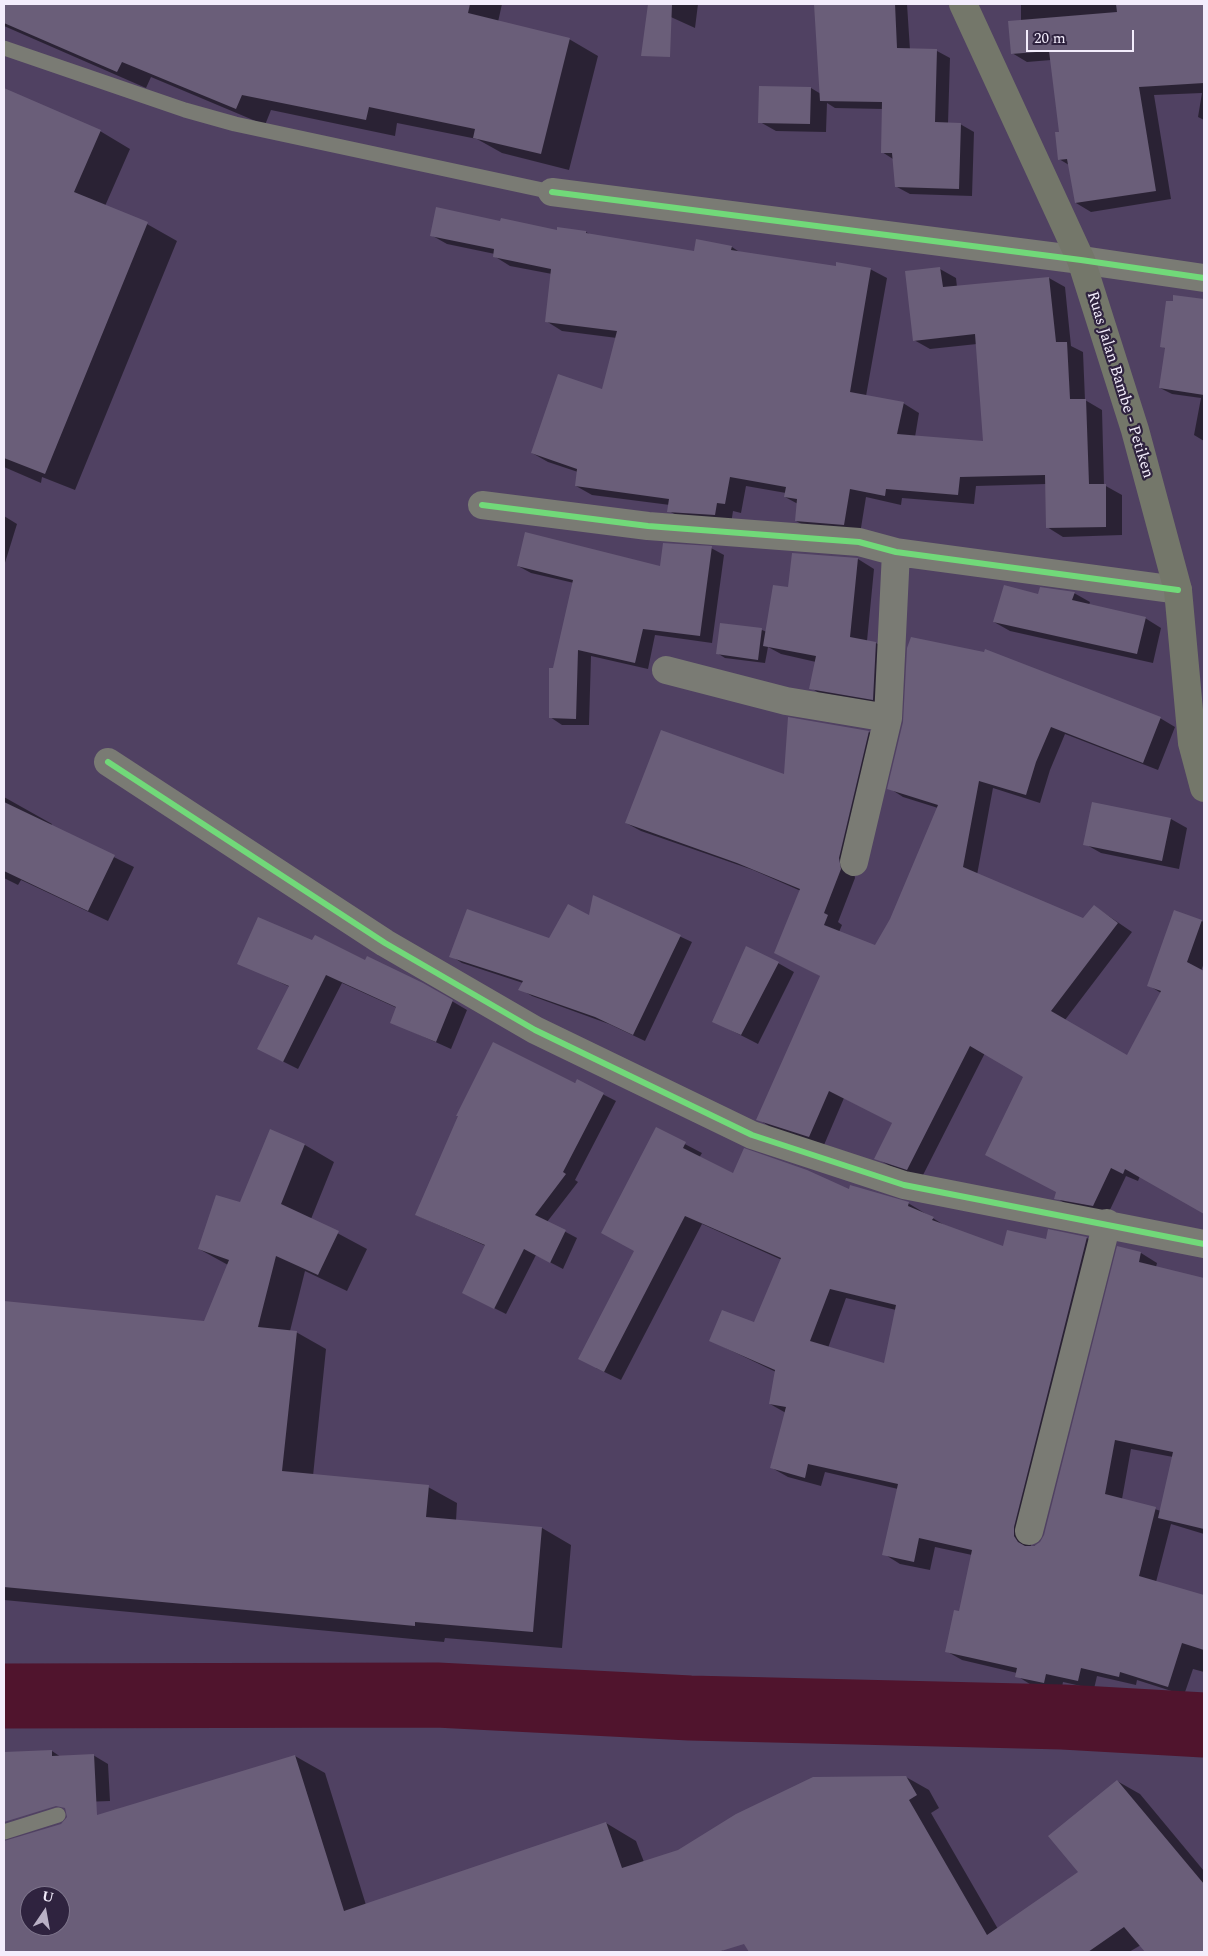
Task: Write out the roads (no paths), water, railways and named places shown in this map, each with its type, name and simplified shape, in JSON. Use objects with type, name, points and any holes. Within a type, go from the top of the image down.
[{"type":"main road","name":"Ruas Jalan Bambe - Petiken","points":[[963,4],[1081,260],[1135,430],[1178,590],[1196,700],[1192,743],[1204,788]]},
{"type":"street","points":[[552,192],[1081,260],[1204,278]]},
{"type":"street","points":[[482,506],[648,526],[860,542],[896,552],[1178,590]]},
{"type":"street","points":[[854,862],[888,718],[896,552]]},
{"type":"street","points":[[666,670],[786,701],[888,718]]},
{"type":"street","points":[[108,762],[385,943],[518,1020],[752,1134],[904,1184],[1107,1223],[1204,1244]]},
{"type":"street","points":[[1029,1531],[1107,1223]]},
{"type":"lane","points":[[4,48],[185,110],[235,124],[552,192]]},
{"type":"lane","points":[[4,1832],[58,1815]]},
{"type":"waterway","points":[[4,1696],[437,1695],[690,1708],[1063,1717],[1204,1725]]}]
